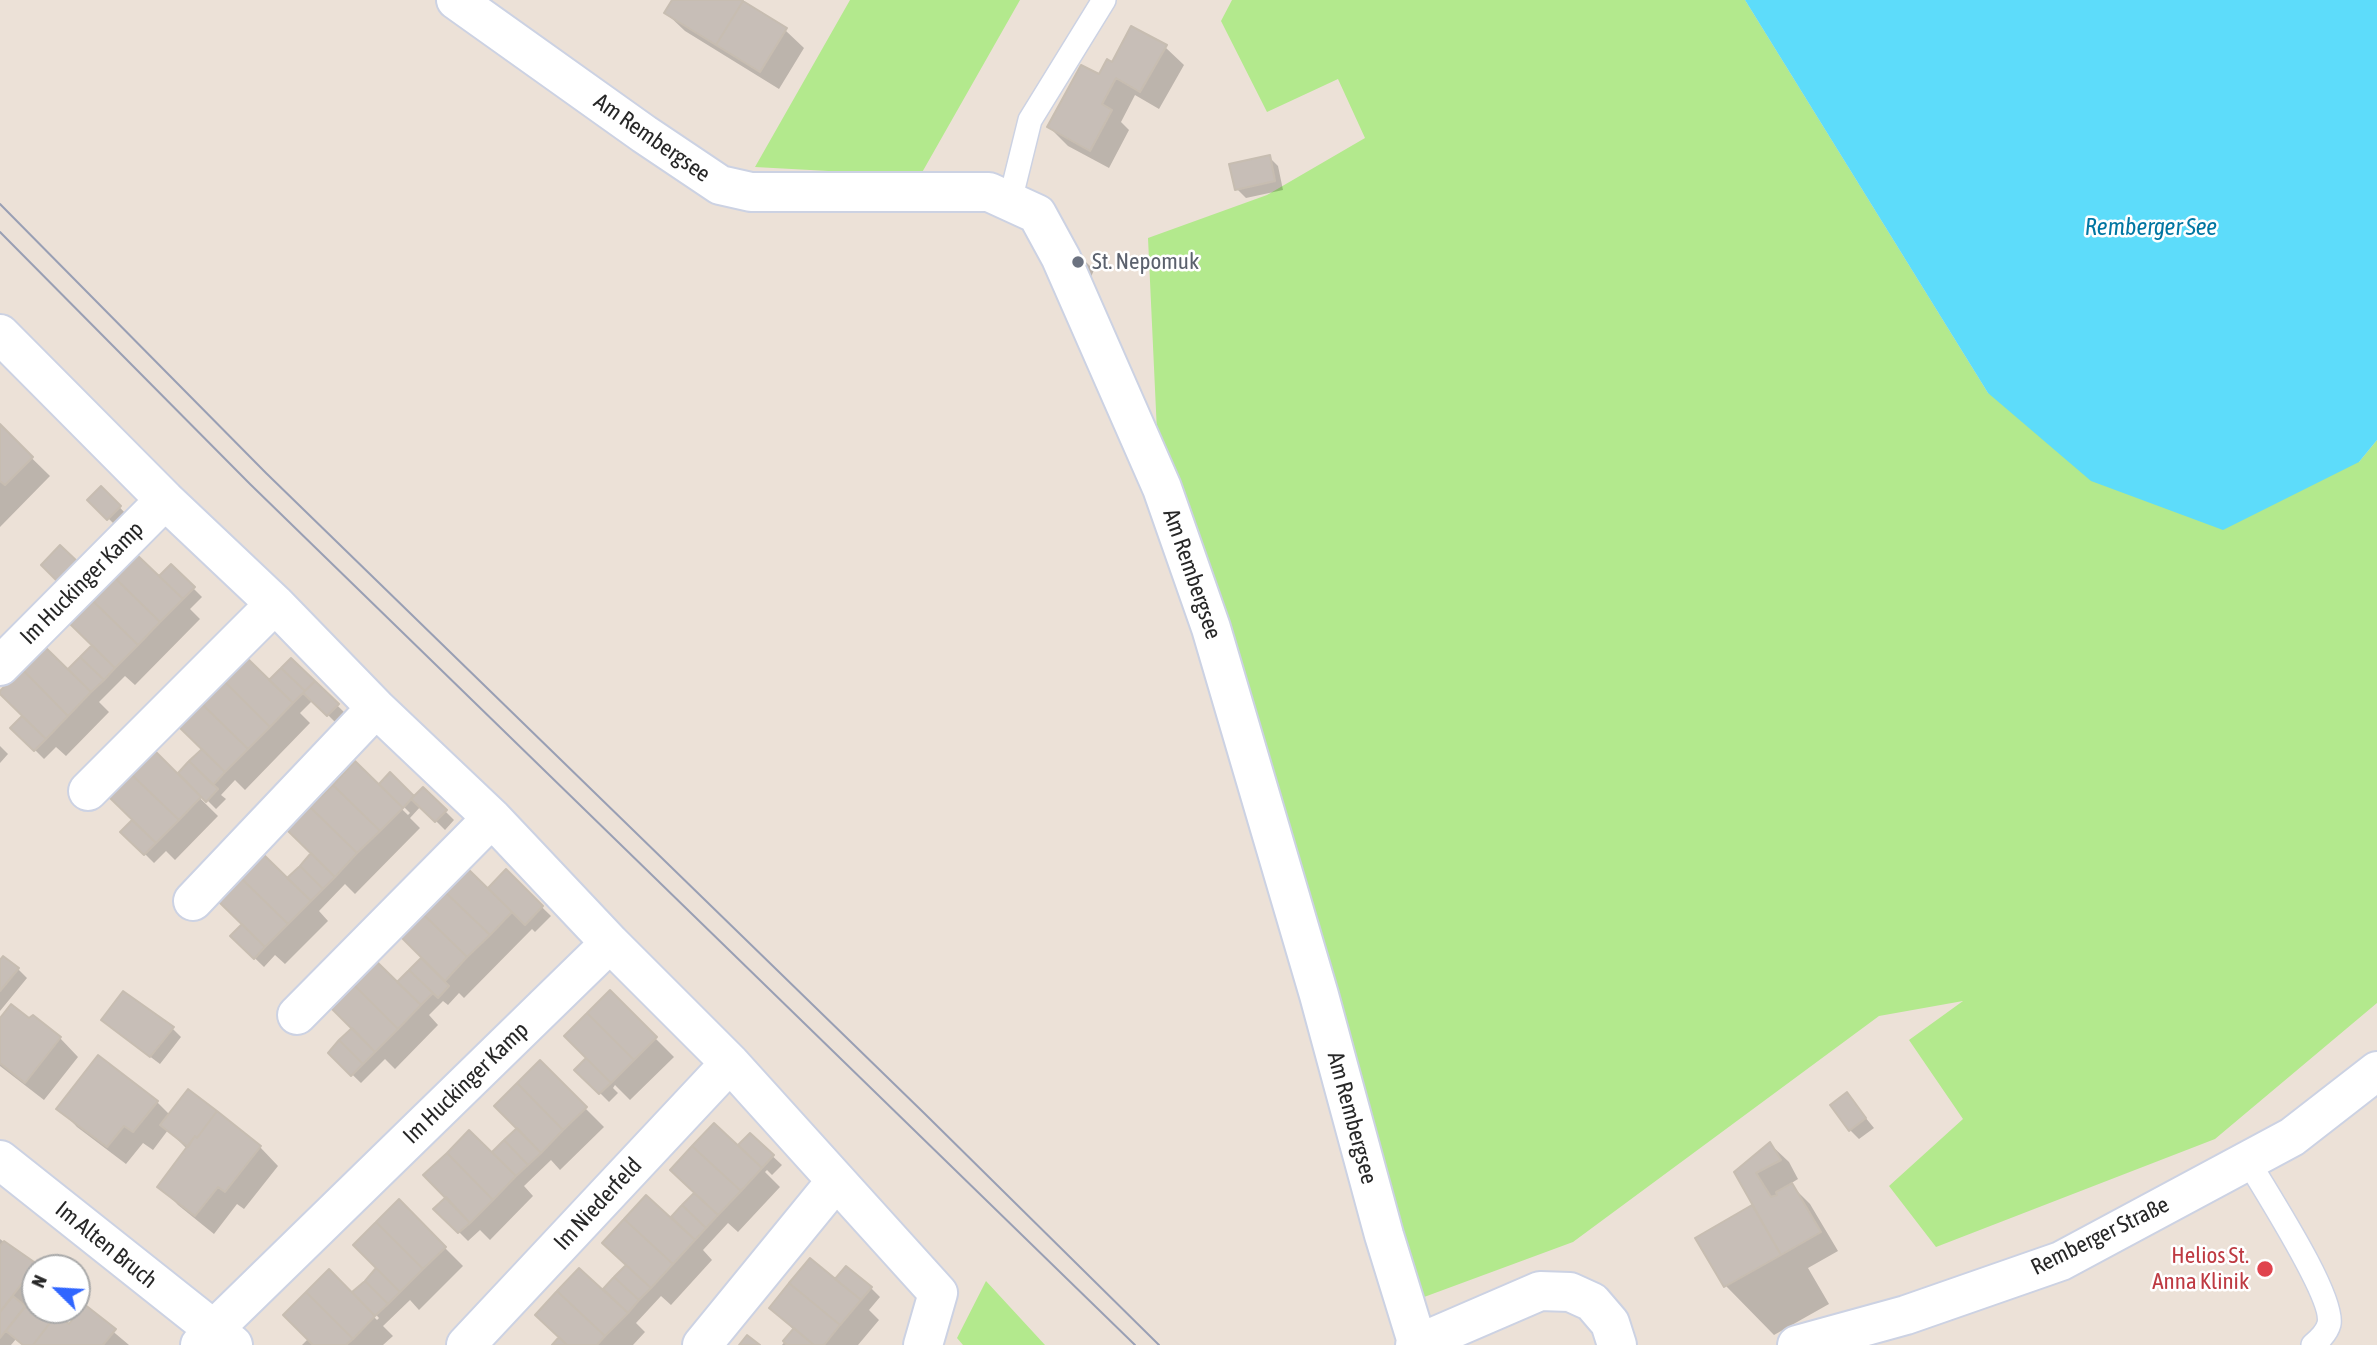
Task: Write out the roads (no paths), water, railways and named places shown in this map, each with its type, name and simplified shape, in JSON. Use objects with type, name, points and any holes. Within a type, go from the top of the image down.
[{"type":"street","name":"Am Rembergsee","points":[[456,0],[720,185],[751,192],[989,192],[1037,214],[1061,258],[1162,488],[1211,628],[1319,995],[1416,1344],[1540,1291],[1570,1292],[1592,1302],[1610,1323],[1617,1345]]},
{"type":"street","points":[[3,342],[492,818],[610,943],[730,1063],[938,1293],[923,1345]]},
{"type":"street","name":"Im Huckinger Kamp","points":[[0,666],[164,500]]},
{"type":"street","points":[[88,791],[275,604]]},
{"type":"street","points":[[193,901],[376,708]]},
{"type":"street","points":[[297,1015],[492,818]]},
{"type":"street","name":"Im Huckinger Kamp","points":[[215,1340],[610,943]]},
{"type":"street","name":"Im Niederfeld","points":[[466,1345],[730,1063]]},
{"type":"street","name":"Remberger Straße","points":[[1797,1345],[1906,1315],[2061,1261],[2292,1137],[2377,1071]]},
{"type":"street","name":"Im Alten Bruch","points":[[0,1160],[215,1340]]},
{"type":"street","points":[[702,1345],[836,1181]]},
{"type":"lane","points":[[1010,201],[1030,120],[1104,0]]},
{"type":"lane","points":[[2248,1161],[2313,1273],[2328,1307],[2329,1324],[2313,1345]]},
{"type":"water","name":"Remberger See","points":[[1745,0],[2377,0],[2377,440],[2359,462],[2223,530],[2091,481],[1988,393]]},
{"type":"tram line","points":[[0,204],[266,473],[1159,1345]]},
{"type":"tram line","points":[[0,232],[250,484],[1135,1345]]},
{"type":"place","name":"St. Nepomuk","points":[[1078,262]]},
{"type":"place","name":"Helios St. Anna Klinik","points":[[2265,1269]]}]
